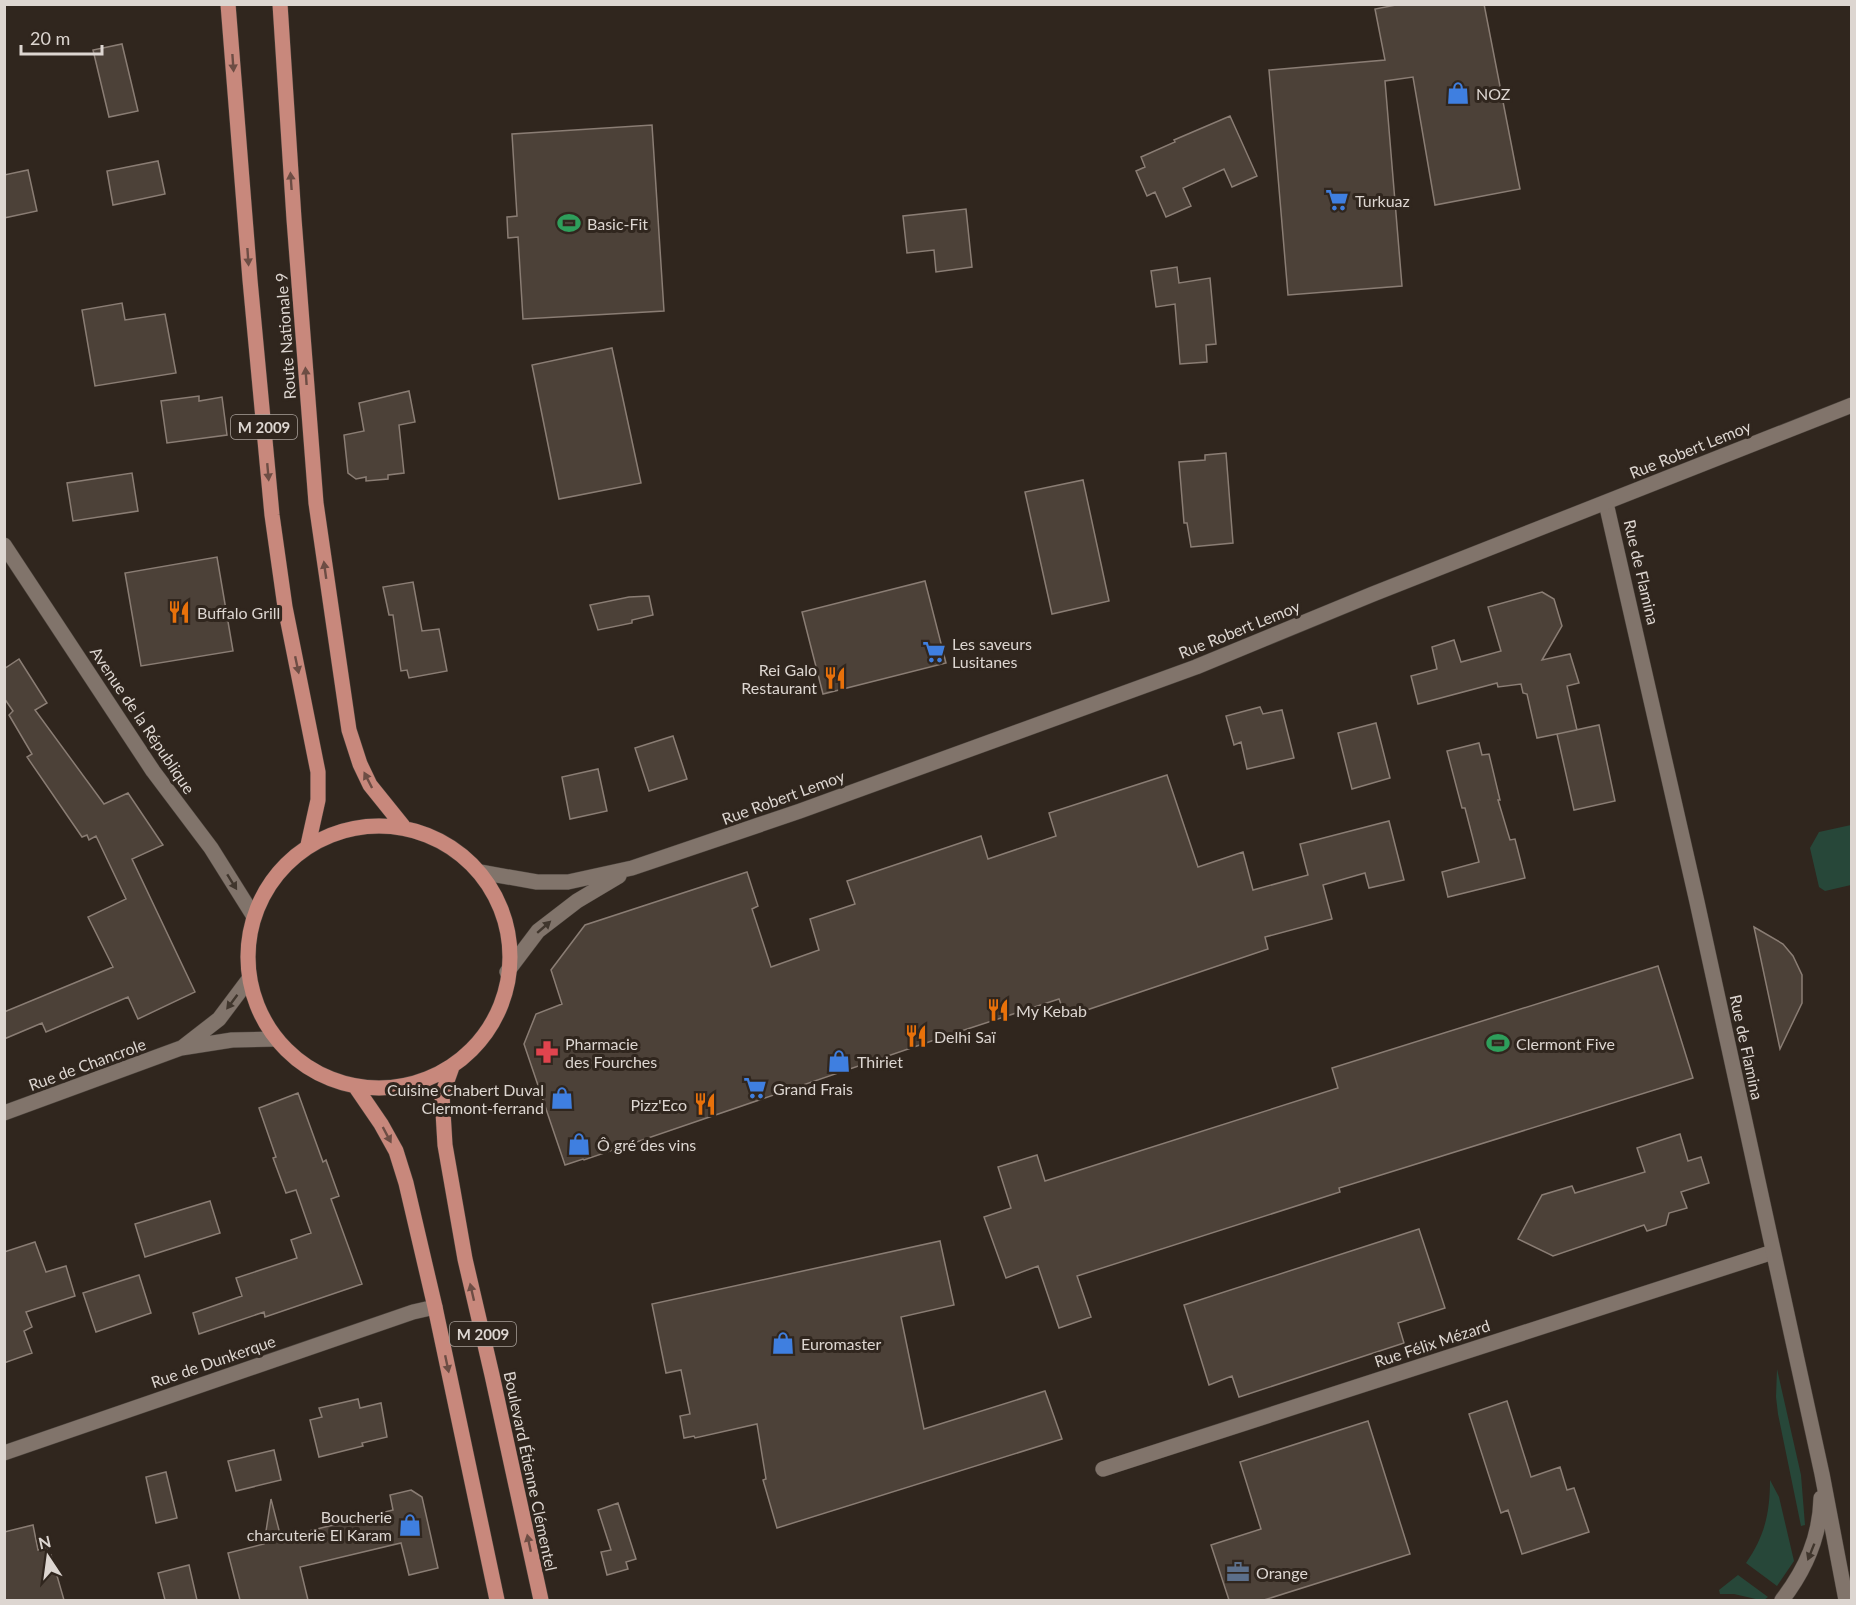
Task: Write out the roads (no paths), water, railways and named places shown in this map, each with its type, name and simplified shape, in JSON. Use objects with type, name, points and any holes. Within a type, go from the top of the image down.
[{"type":"main road","name":"M 2009","points":[[228,4],[272,515],[285,607],[318,772],[318,800],[308,845]]},
{"type":"main road","name":"Route Nationale 9","points":[[280,4],[315,503],[335,639],[349,730],[360,764],[370,785],[403,826]]},
{"type":"main road","points":[[403,826],[432,836],[456,852],[477,868],[494,892],[503,914],[509,942],[503,997],[492,1025],[473,1049],[452,1067],[410,1086],[384,1089],[356,1086],[304,1066],[276,1039],[264,1021],[256,1006],[249,979],[249,939],[253,915],[262,895],[274,879],[308,845],[338,832],[366,827],[403,826]]},
{"type":"main road","name":"Boulevard Étienne Clémentel","points":[[452,1067],[442,1095],[445,1145],[465,1259],[541,1600]]},
{"type":"main road","name":"M 2009","points":[[356,1086],[396,1151],[406,1183],[435,1307],[497,1600]]},
{"type":"street","name":"Rue Robert Lemoy","points":[[480,872],[537,882],[568,882],[632,868],[800,811],[1197,667],[1373,594],[1851,405]]},
{"type":"street","name":"Rue de Flamina","points":[[1606,502],[1822,1474],[1846,1600]]},
{"type":"street","name":"Avenue de la République","points":[[4,545],[153,771],[211,848],[253,915]]},
{"type":"street","name":"Rue Robert Lemoy","points":[[507,972],[538,931],[577,901],[632,868]]},
{"type":"street","name":"Rue de Chancrole","points":[[182,1048],[219,1019],[249,979]]},
{"type":"street","name":"Rue de Chancrole","points":[[4,1113],[182,1048],[232,1040],[276,1039]]},
{"type":"street","name":"Rue Félix Mézard","points":[[1103,1469],[1773,1252]]},
{"type":"street","name":"Rue de Dunkerque","points":[[4,1453],[402,1315],[435,1307]]},
{"type":"street","points":[[1782,1600],[1803,1570],[1813,1548],[1820,1517],[1822,1474]]},
{"type":"place","name":"NOZ","points":[[1458,93]]},
{"type":"place","name":"Turkuaz","points":[[1337,200]]},
{"type":"place","name":"Basic-Fit","points":[[569,223]]},
{"type":"place","name":"Buffalo Grill","points":[[179,612]]},
{"type":"place","name":"Les saveurs Lusitanes","points":[[934,652]]},
{"type":"place","name":"Rei Galo Restaurant","points":[[835,678]]},
{"type":"place","name":"My Kebab","points":[[998,1010]]},
{"type":"place","name":"Delhi Saï","points":[[916,1036]]},
{"type":"place","name":"Clermont Five","points":[[1498,1043]]},
{"type":"place","name":"Pharmacie des Fourches","points":[[547,1052]]},
{"type":"place","name":"Thiriet","points":[[839,1061]]},
{"type":"place","name":"Grand Frais","points":[[755,1088]]},
{"type":"place","name":"Cuisine Chabert Duval Clermont-ferrand","points":[[562,1098]]},
{"type":"place","name":"Pizz'Eco","points":[[705,1104]]},
{"type":"place","name":"Ô gré des vins","points":[[579,1144]]},
{"type":"place","name":"Euromaster","points":[[783,1343]]},
{"type":"place","name":"Boucherie charcuterie El Karam","points":[[410,1525]]},
{"type":"place","name":"Orange","points":[[1238,1572]]}]
